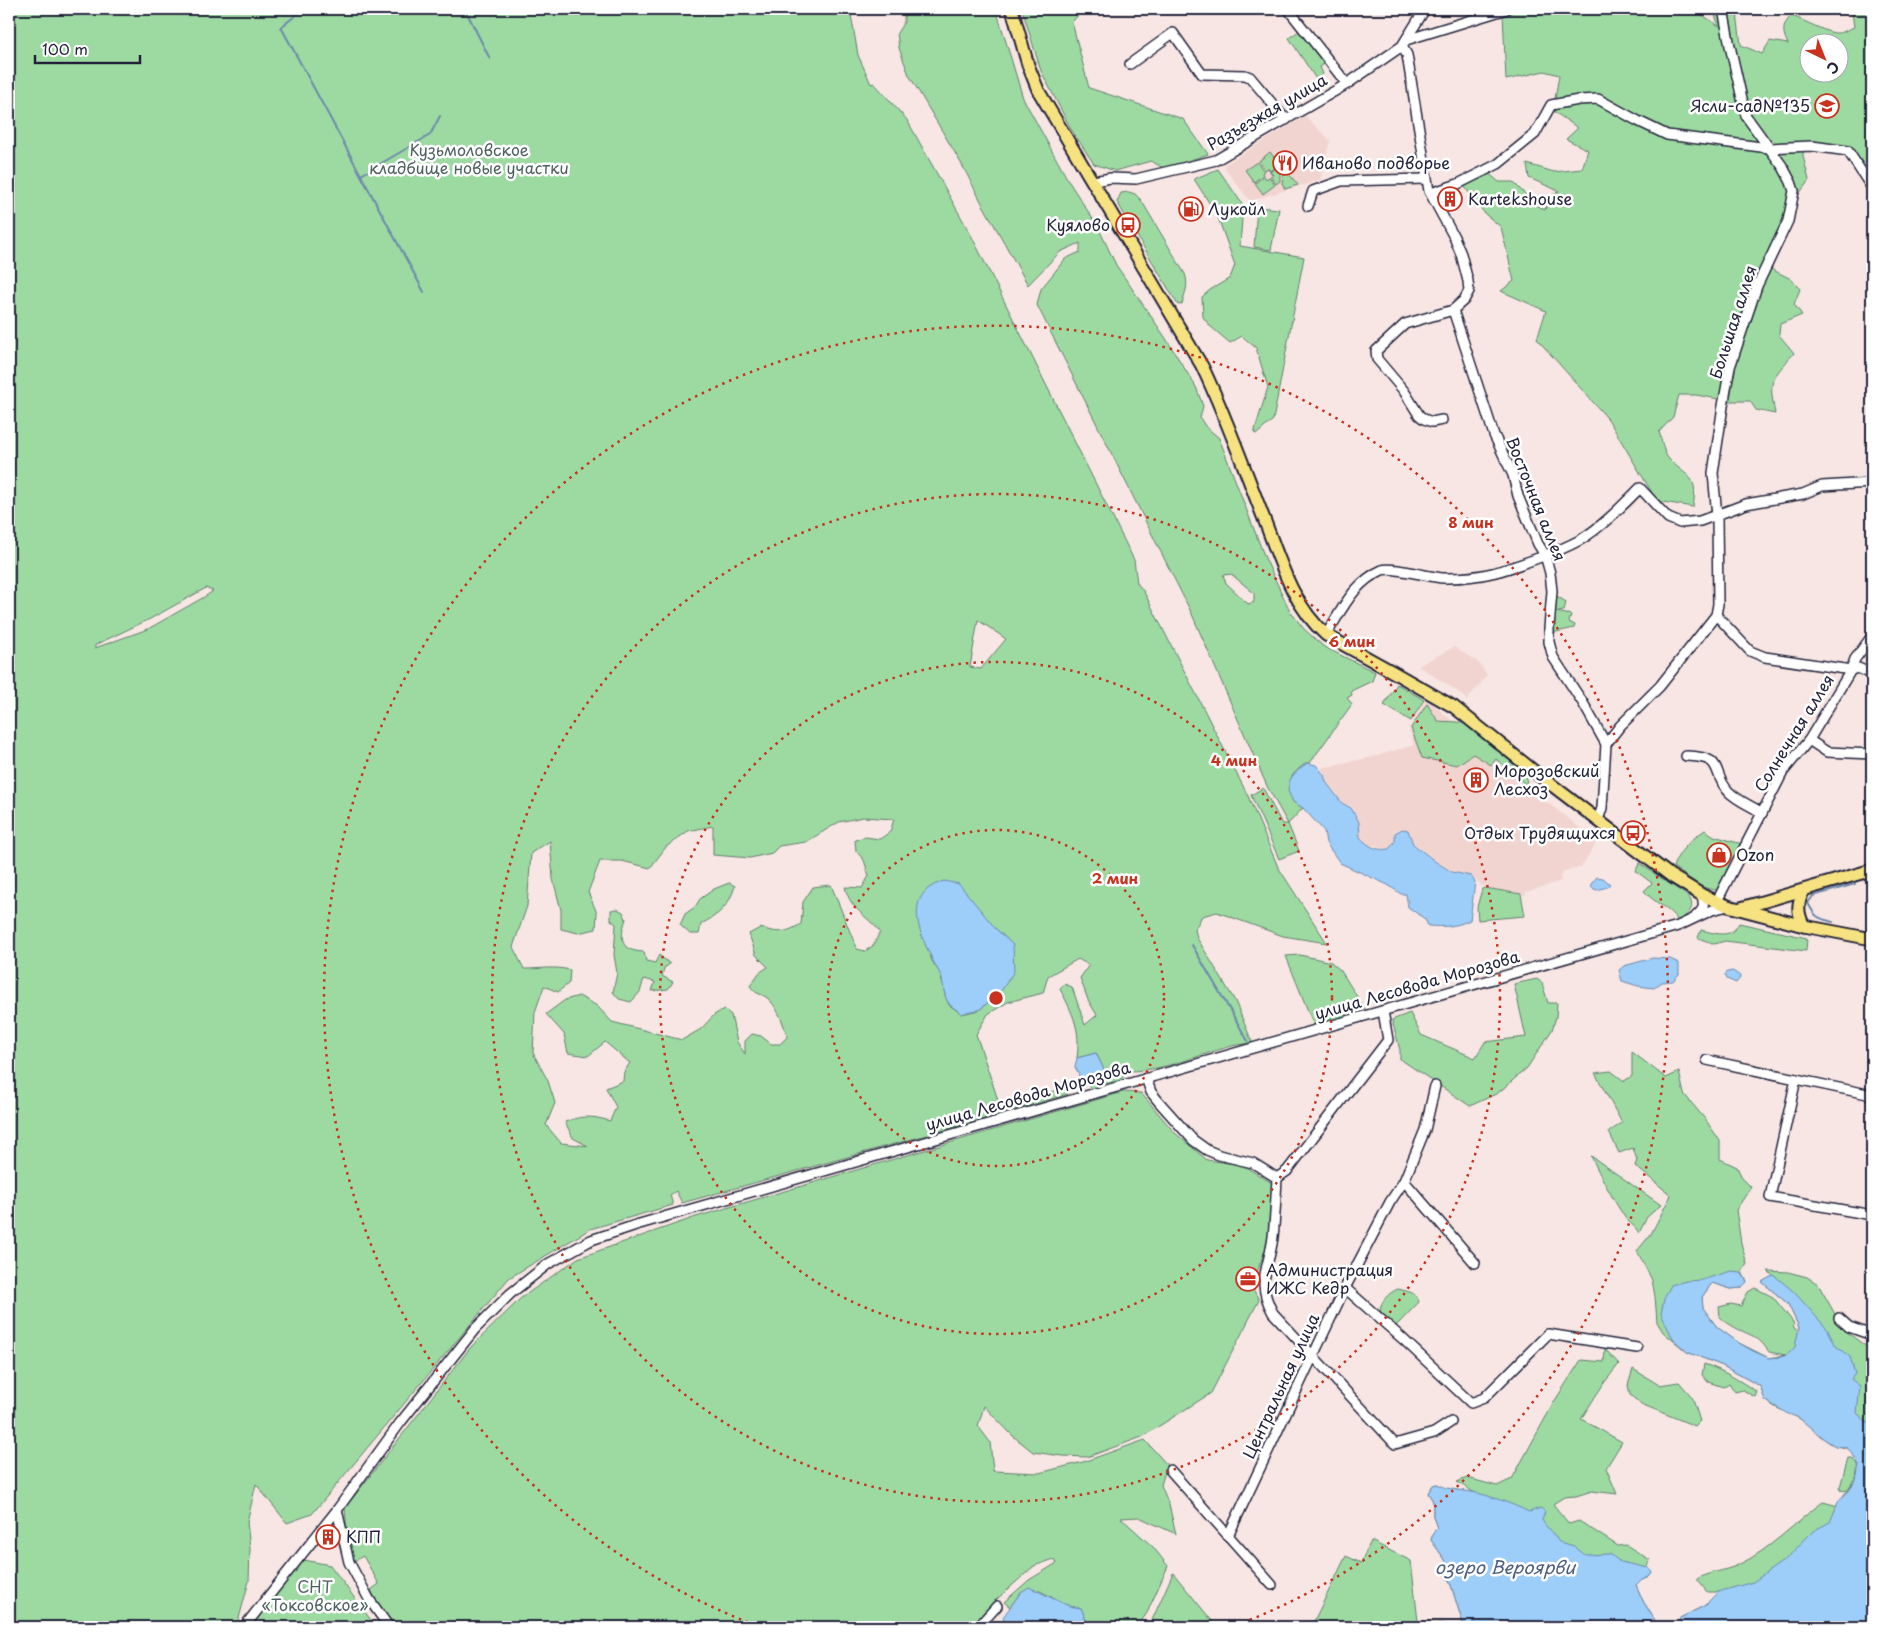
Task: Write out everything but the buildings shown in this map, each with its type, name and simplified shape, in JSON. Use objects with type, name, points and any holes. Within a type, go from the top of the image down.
[{"type":"main road","points":[[1012,9],[1028,65],[1038,90],[1202,366],[1224,415],[1293,591],[1311,621],[1326,635],[1454,707],[1671,876],[1702,895],[1728,905],[1804,926],[1872,939]]},
{"type":"main road","points":[[1728,905],[1804,890],[1872,870]]},
{"type":"main road","points":[[1804,890],[1799,900],[1798,909],[1799,917],[1804,926]]},
{"type":"street","points":[[1288,9],[1347,84]]},
{"type":"street","name":"Разъезжая улица","points":[[1093,181],[1112,178],[1136,179],[1214,161],[1347,84],[1404,43],[1425,9]]},
{"type":"street","points":[[1442,420],[1432,422],[1419,415],[1404,391],[1376,359],[1376,351],[1405,324],[1453,310],[1464,300],[1469,291],[1461,254],[1426,179],[1404,43],[1506,9]]},
{"type":"street","name":"Большая аллея","points":[[1716,615],[1718,604],[1717,516],[1713,473],[1722,406],[1730,367],[1757,286],[1788,221],[1794,191],[1791,182],[1751,124],[1743,108],[1723,9]]},
{"type":"street","points":[[1130,64],[1173,33],[1202,74],[1245,75],[1250,77],[1286,120]]},
{"type":"street","points":[[1431,193],[1458,184],[1498,164],[1535,134],[1551,105],[1579,100],[1598,100],[1667,135],[1769,148],[1812,146],[1848,150],[1872,188]]},
{"type":"street","points":[[1308,206],[1313,192],[1341,181],[1426,179]]},
{"type":"street","name":"Восточная аллея","points":[[1453,310],[1494,435],[1513,475],[1518,496],[1545,556],[1550,573],[1552,591],[1549,642],[1553,657],[1583,703],[1606,744]]},
{"type":"street","points":[[1326,635],[1346,599],[1362,582],[1384,569],[1440,578],[1494,574],[1515,568],[1560,550],[1581,539],[1625,504],[1640,488],[1668,518],[1680,523],[1700,521],[1746,504],[1803,494],[1822,486],[1872,483]]},
{"type":"street","points":[[1598,820],[1602,808],[1606,744],[1620,726],[1660,686],[1716,615],[1750,651],[1765,657],[1851,670],[1858,668],[1872,674]]},
{"type":"street","name":"Солнечная аллея","points":[[1728,905],[1762,813],[1783,772],[1809,740],[1851,670],[1855,659],[1872,636]]},
{"type":"street","points":[[1809,740],[1827,752],[1872,754]]},
{"type":"street","points":[[1686,756],[1702,756],[1716,765],[1724,786],[1731,794],[1762,813]]},
{"type":"street","points":[[1694,917],[1702,911],[1704,905],[1702,895]]},
{"type":"street","name":"улица Лесовода Морозова","points":[[244,1627],[337,1510],[400,1423],[476,1329],[510,1294],[548,1264],[591,1240],[636,1225],[1383,1011],[1571,955],[1678,926],[1694,917],[1728,905]]},
{"type":"street","points":[[1278,1178],[1287,1172],[1388,1040],[1383,1011]]},
{"type":"street","points":[[1707,1060],[1872,1095]]},
{"type":"street","points":[[1146,1078],[1151,1092],[1193,1140],[1207,1150],[1219,1155],[1253,1163],[1278,1178]]},
{"type":"street","points":[[1796,1079],[1770,1197],[1872,1215]]},
{"type":"street","name":"Центральная улица","points":[[1228,1536],[1345,1288],[1390,1202],[1404,1181],[1425,1130],[1435,1086]]},
{"type":"street","points":[[1278,1178],[1272,1240],[1264,1274],[1263,1289],[1273,1313],[1395,1444],[1434,1433],[1451,1422]]},
{"type":"street","points":[[1404,1181],[1476,1263]]},
{"type":"street","points":[[1345,1288],[1471,1403],[1484,1398],[1548,1334],[1637,1348]]},
{"type":"street","points":[[1839,1318],[1849,1327],[1872,1335]]},
{"type":"street","points":[[1170,1470],[1272,1585]]},
{"type":"street","points":[[337,1510],[348,1562],[368,1599],[389,1627]]},
{"type":"street","points":[[978,1627],[997,1606]]},
{"type":"shaded area","points":[[1305,116],[1330,140],[1320,180],[1250,201],[1224,165]]},
{"type":"shaded area","points":[[1454,647],[1478,662],[1487,675],[1467,700],[1456,690],[1418,666]]},
{"type":"shaded area","name":"Морозовский Лесхоз","points":[[1427,699],[1530,789],[1597,841],[1581,867],[1564,871],[1560,877],[1561,881],[1526,892],[1526,895],[1485,888],[1471,876],[1452,871],[1413,843],[1409,830],[1401,828],[1395,832],[1394,840],[1388,849],[1369,845],[1361,837],[1359,823],[1352,807],[1342,802],[1326,781],[1321,768],[1373,757],[1414,745],[1409,728]]},
{"type":"green space","name":"Кузьмоловское кладбище новые участки","points":[[9,9],[850,9],[858,55],[871,84],[874,83],[907,120],[971,235],[1134,560],[1137,583],[1144,592],[1248,796],[1278,867],[1327,943],[1283,936],[1217,912],[1202,916],[1195,929],[1197,938],[1235,1001],[1252,1042],[1168,1065],[1128,1071],[1120,1081],[1092,1089],[1088,1085],[1089,1081],[1101,1079],[1106,1074],[1096,1053],[1077,1058],[1077,1030],[1069,1006],[1060,989],[1064,984],[1072,987],[1085,1025],[1097,1015],[1088,1000],[1080,978],[1089,965],[1078,959],[1048,976],[1043,993],[1008,1002],[988,1014],[976,1034],[1001,1109],[1066,1087],[1068,1094],[682,1203],[676,1191],[670,1195],[673,1205],[590,1229],[509,1278],[312,1514],[287,1523],[256,1484],[247,1522],[250,1548],[249,1581],[238,1622],[234,1627],[9,1627]],"holes":[[[206,588],[213,591],[148,629],[95,648],[95,645],[150,619]],[[978,620],[1006,639],[981,669],[970,667]],[[863,817],[894,819],[890,832],[880,839],[865,837],[855,840],[856,851],[864,860],[869,876],[862,888],[845,887],[851,902],[880,932],[873,946],[865,951],[857,949],[831,885],[813,887],[803,902],[801,924],[785,931],[776,932],[760,928],[749,934],[756,955],[768,967],[759,973],[750,986],[756,993],[770,1000],[777,1009],[787,1037],[780,1044],[771,1044],[761,1036],[752,1034],[745,1041],[745,1054],[737,1042],[731,1015],[724,1009],[714,1015],[701,1029],[682,1040],[612,1022],[597,1006],[579,996],[565,1000],[546,1014],[564,1034],[568,1053],[588,1056],[605,1042],[630,1063],[624,1072],[623,1081],[606,1088],[616,1107],[610,1121],[588,1117],[565,1122],[573,1138],[588,1146],[561,1143],[546,1125],[555,1103],[548,1081],[533,1053],[535,1012],[544,986],[558,992],[569,983],[570,970],[553,968],[524,969],[513,947],[527,906],[531,853],[550,841],[553,879],[561,910],[561,929],[578,933],[596,929],[597,913],[588,892],[600,861],[622,861],[650,868],[666,847],[688,831],[713,826],[713,855],[750,858],[772,853],[779,846],[806,842],[839,822]],[[996,929],[1013,945],[1000,993],[979,1010],[962,1014],[949,1005],[940,973],[932,961],[928,949]]]},
{"type":"green space","points":[[904,9],[996,9],[1023,98],[1069,182],[1098,227],[1116,265],[1196,387],[1203,406],[1200,418],[1205,426],[1219,438],[1265,558],[1290,611],[1304,629],[1324,647],[1375,672],[1372,681],[1351,691],[1352,695],[1347,698],[1352,704],[1310,763],[1306,763],[1293,775],[1290,788],[1293,802],[1303,808],[1288,824],[1267,786],[1191,612],[1037,305],[1041,289],[1065,259],[1080,252],[1080,243],[1060,252],[1028,285],[961,163],[909,75],[899,48],[897,33],[904,22]],"holes":[[[1231,574],[1254,593],[1254,602],[1248,604],[1226,583],[1223,575]]]},
{"type":"green space","points":[[1022,9],[1084,9],[1072,22],[1089,88],[1183,119],[1208,154],[1165,169],[1151,161],[1115,171],[1094,164],[1071,129],[1041,71]]},
{"type":"green space","points":[[1518,9],[1693,9],[1719,26],[1715,15],[1737,13],[1741,45],[1762,54],[1770,41],[1788,44],[1784,29],[1791,16],[1829,32],[1798,32],[1798,82],[1848,82],[1848,32],[1842,32],[1854,27],[1852,12],[1848,9],[1872,9],[1872,180],[1850,148],[1804,144],[1803,156],[1809,180],[1797,197],[1783,243],[1771,269],[1791,279],[1800,289],[1794,304],[1802,315],[1780,324],[1779,335],[1794,353],[1773,380],[1772,393],[1775,414],[1756,410],[1750,401],[1730,401],[1696,395],[1679,395],[1673,417],[1659,432],[1668,458],[1693,482],[1693,507],[1657,501],[1608,419],[1537,339],[1546,311],[1501,291],[1514,281],[1501,227],[1485,214],[1464,186],[1487,172],[1499,182],[1513,182],[1536,205],[1545,210],[1549,198],[1559,191],[1529,178],[1527,164],[1554,172],[1582,169],[1588,150],[1566,139],[1578,128],[1553,111],[1559,75],[1544,71],[1506,80],[1503,14]]},
{"type":"green space","points":[[1299,31],[1324,64],[1320,67],[1323,74],[1316,79],[1289,38]]},
{"type":"green space","points":[[1270,152],[1279,164],[1270,171],[1268,168],[1265,170],[1259,161]]},
{"type":"green space","points":[[1257,162],[1264,171],[1263,175],[1254,182],[1245,170]]},
{"type":"green space","points":[[1280,165],[1280,181],[1276,184],[1270,176],[1273,175],[1270,172]]},
{"type":"green space","points":[[1284,168],[1298,185],[1285,189],[1282,183]]},
{"type":"green space","points":[[1218,169],[1243,205],[1240,246],[1304,257],[1273,420],[1257,434],[1254,433],[1268,387],[1256,348],[1242,336],[1230,343],[1210,326],[1203,317],[1202,297],[1230,278],[1235,265],[1217,215],[1194,179]]},
{"type":"green space","points":[[1264,176],[1266,179],[1269,177],[1275,185],[1263,194],[1255,183]]},
{"type":"green space","points":[[1129,192],[1135,194],[1141,200],[1185,274],[1187,285],[1182,304],[1178,305],[1117,202],[1121,193]]},
{"type":"green space","points":[[1257,207],[1279,209],[1271,250],[1254,247]]},
{"type":"green space","points":[[1555,595],[1566,602],[1564,611],[1556,612],[1571,615],[1569,622],[1575,625],[1574,628],[1552,633]]},
{"type":"green space","points":[[1397,684],[1424,700],[1411,721],[1384,705]]},
{"type":"green space","points":[[1427,704],[1438,721],[1462,723],[1484,737],[1521,771],[1527,778],[1526,785],[1496,759],[1491,765],[1473,754],[1457,765],[1422,758],[1411,728]]},
{"type":"green space","points":[[1263,788],[1282,824],[1288,824],[1299,851],[1279,859],[1251,795]]},
{"type":"green space","points":[[1705,830],[1714,836],[1742,844],[1719,891],[1702,887],[1673,867],[1678,856],[1686,846]]},
{"type":"green space","points":[[1639,863],[1689,897],[1692,905],[1690,911],[1685,916],[1678,921],[1675,916],[1644,891],[1652,883],[1636,871]]},
{"type":"green space","points":[[729,883],[735,886],[730,899],[723,909],[701,924],[699,934],[690,934],[680,925],[685,914],[695,907],[700,899],[714,889]]},
{"type":"green space","points":[[1482,889],[1521,894],[1525,916],[1478,920],[1477,907]]},
{"type":"green space","points":[[617,909],[623,912],[626,919],[622,932],[623,943],[630,949],[644,952],[646,961],[655,963],[659,955],[670,964],[664,968],[662,976],[673,982],[668,989],[652,991],[655,982],[644,979],[640,992],[631,1002],[619,999],[613,992],[617,973],[614,955],[616,924],[611,920],[611,910]]},
{"type":"green space","points":[[1739,923],[1807,938],[1806,951],[1725,941],[1715,944],[1698,938],[1701,930],[1722,934],[1732,932]]},
{"type":"green space","points":[[1300,955],[1331,962],[1341,971],[1366,1011],[1314,1026],[1286,956]]},
{"type":"green space","points":[[1537,979],[1542,983],[1548,1003],[1557,1003],[1556,1017],[1552,1030],[1527,1068],[1498,1093],[1470,1106],[1400,1059],[1400,1050],[1392,1020],[1410,1013],[1421,1035],[1475,1058],[1485,1042],[1526,1037],[1514,984]]},
{"type":"green space","points":[[1632,1052],[1666,1078],[1679,1072],[1684,1094],[1720,1141],[1720,1159],[1737,1167],[1742,1178],[1751,1187],[1736,1210],[1741,1243],[1747,1264],[1742,1272],[1747,1282],[1741,1288],[1731,1289],[1712,1283],[1702,1297],[1703,1308],[1717,1327],[1739,1343],[1769,1358],[1786,1355],[1769,1352],[1753,1336],[1720,1318],[1719,1307],[1731,1304],[1741,1306],[1748,1292],[1755,1288],[1773,1297],[1798,1331],[1799,1327],[1788,1304],[1762,1282],[1773,1276],[1768,1271],[1788,1272],[1807,1277],[1818,1284],[1844,1330],[1872,1351],[1872,1620],[1869,1627],[1675,1627],[1678,1626],[1680,1618],[1704,1606],[1718,1592],[1707,1592],[1697,1579],[1750,1559],[1772,1544],[1823,1502],[1838,1506],[1854,1482],[1858,1472],[1858,1465],[1848,1449],[1829,1442],[1800,1419],[1778,1409],[1766,1400],[1760,1386],[1723,1366],[1687,1352],[1663,1332],[1657,1322],[1652,1280],[1637,1251],[1651,1234],[1671,1195],[1635,1166],[1637,1160],[1633,1148],[1619,1153],[1609,1132],[1622,1123],[1595,1073],[1611,1071],[1624,1081],[1632,1076]]},
{"type":"green space","points":[[1123,1092],[1141,1093],[1175,1133],[1207,1160],[1242,1165],[1272,1183],[1269,1238],[1252,1287],[1259,1300],[1211,1393],[1142,1437],[1087,1457],[1062,1456],[1033,1452],[1013,1436],[984,1406],[978,1426],[990,1442],[993,1471],[1039,1473],[1083,1462],[1145,1440],[1167,1465],[1161,1485],[1169,1505],[1176,1534],[1139,1517],[1121,1518],[1153,1547],[1168,1566],[1147,1613],[1137,1627],[1089,1627],[1081,1608],[1069,1606],[1040,1591],[1021,1592],[1010,1607],[1004,1602],[1029,1580],[1057,1563],[1054,1559],[1034,1566],[997,1599],[970,1627],[395,1627],[378,1605],[371,1590],[379,1584],[363,1556],[353,1562],[348,1545],[345,1508],[470,1348],[521,1298],[578,1258],[696,1217]]},
{"type":"green space","points":[[1591,1156],[1661,1205],[1647,1217],[1639,1233],[1619,1209]]},
{"type":"green space","points":[[1398,1289],[1413,1294],[1419,1302],[1395,1327],[1382,1315],[1381,1307],[1384,1299]]},
{"type":"green space","name":"озеро Вероярви","points":[[1605,1349],[1619,1364],[1604,1383],[1581,1419],[1622,1442],[1606,1468],[1617,1494],[1592,1491],[1576,1496],[1564,1497],[1553,1504],[1569,1524],[1579,1521],[1618,1546],[1626,1545],[1650,1560],[1648,1568],[1652,1572],[1636,1585],[1643,1601],[1659,1627],[1464,1627],[1451,1585],[1442,1567],[1446,1561],[1431,1540],[1437,1528],[1433,1516],[1433,1501],[1428,1493],[1433,1485],[1437,1484],[1445,1488],[1475,1493],[1457,1482],[1467,1478],[1497,1486],[1512,1479],[1554,1402],[1581,1360],[1604,1362]]},
{"type":"green space","points":[[1704,1364],[1725,1373],[1757,1392],[1755,1397],[1743,1390],[1735,1392],[1729,1383],[1723,1387],[1708,1382],[1702,1375]]},
{"type":"green space","points":[[1633,1369],[1659,1385],[1679,1382],[1692,1397],[1700,1421],[1695,1426],[1641,1404],[1630,1395],[1628,1385]]},
{"type":"green space","points":[[1848,1458],[1852,1458],[1857,1464],[1855,1478],[1848,1489],[1842,1490],[1840,1487]]},
{"type":"green space","points":[[1371,1541],[1411,1561],[1418,1621],[1456,1627],[1311,1627],[1346,1556],[1361,1563]]},
{"type":"green space","name":"СНТ «Токсовское»","points":[[304,1560],[330,1565],[376,1627],[251,1627]]},
{"type":"green space","points":[[1173,1573],[1217,1627],[1149,1627]]},
{"type":"water","points":[[1307,763],[1316,765],[1342,803],[1351,808],[1359,822],[1360,837],[1366,843],[1376,848],[1389,849],[1395,841],[1395,833],[1402,829],[1408,830],[1413,844],[1436,862],[1452,872],[1471,876],[1475,882],[1470,920],[1450,926],[1428,926],[1425,919],[1408,907],[1406,894],[1401,894],[1388,885],[1340,863],[1326,843],[1324,831],[1303,808],[1293,802],[1288,791],[1289,782],[1293,775]]},
{"type":"water","points":[[1597,877],[1603,878],[1610,884],[1597,890],[1592,888],[1591,884]]},
{"type":"water","points":[[944,881],[959,884],[996,929],[1013,945],[1014,971],[1000,993],[979,1010],[962,1014],[947,1001],[941,976],[926,947],[918,920],[918,908],[921,897],[930,888]]},
{"type":"water","points":[[1653,958],[1670,959],[1679,963],[1679,974],[1673,981],[1662,982],[1654,988],[1622,981],[1619,970],[1624,966]]},
{"type":"water","points":[[1733,971],[1740,976],[1736,983],[1727,979],[1725,975],[1727,972]]},
{"type":"water","points":[[1096,1053],[1106,1074],[1101,1079],[1081,1084],[1077,1082],[1079,1074],[1075,1067],[1077,1058]]},
{"type":"water","points":[[1731,1271],[1741,1272],[1747,1282],[1741,1288],[1731,1289],[1712,1283],[1702,1297],[1703,1308],[1717,1327],[1739,1343],[1769,1358],[1787,1355],[1795,1347],[1799,1327],[1788,1304],[1762,1282],[1774,1275],[1794,1292],[1828,1330],[1836,1346],[1850,1357],[1855,1374],[1851,1379],[1860,1386],[1857,1413],[1868,1423],[1872,1423],[1872,1620],[1869,1627],[1675,1627],[1678,1626],[1680,1618],[1704,1606],[1718,1592],[1753,1582],[1786,1559],[1813,1531],[1830,1522],[1839,1500],[1849,1491],[1856,1480],[1859,1465],[1846,1447],[1835,1446],[1799,1418],[1786,1413],[1765,1400],[1760,1386],[1723,1366],[1687,1352],[1673,1339],[1661,1314],[1664,1299],[1671,1285],[1686,1281],[1702,1280]]},
{"type":"water","name":"озеро Вероярви","points":[[1437,1484],[1450,1489],[1486,1495],[1529,1512],[1541,1508],[1545,1512],[1542,1520],[1559,1542],[1574,1546],[1585,1555],[1610,1554],[1620,1562],[1649,1568],[1652,1572],[1649,1576],[1642,1579],[1636,1585],[1643,1601],[1659,1627],[1464,1627],[1451,1585],[1442,1567],[1446,1561],[1431,1540],[1437,1528],[1433,1516],[1433,1501],[1428,1493],[1433,1485]]},
{"type":"water","points":[[1029,1587],[1069,1606],[1081,1608],[1089,1627],[1005,1627],[1003,1617],[1021,1592]]},
{"type":"waterway","points":[[304,9],[281,27],[424,292]]},
{"type":"waterway","points":[[465,9],[490,59]]},
{"type":"waterway","points":[[361,175],[430,135],[440,116]]},
{"type":"waterway","points":[[1833,922],[1817,916],[1808,903],[1813,896],[1855,884]]},
{"type":"waterway","points":[[1192,945],[1248,1041]]},
{"type":"place","name":"Ясли-сад№135","points":[[1827,106]]},
{"type":"place","name":"Иваново подворье","points":[[1285,163]]},
{"type":"place","name":"Kartekshouse","points":[[1450,199]]},
{"type":"place","name":"Лукойл","points":[[1191,209]]},
{"type":"place","name":"Куялово","points":[[1128,225]]},
{"type":"place","name":"Морозовский Лесхоз","points":[[1476,780]]},
{"type":"place","name":"Отдых Трудящихся","points":[[1633,833]]},
{"type":"place","name":"Ozon","points":[[1719,855]]},
{"type":"place","name":"Администрация ИЖС Кедр","points":[[1248,1279]]},
{"type":"place","name":"КПП","points":[[328,1537]]}]
